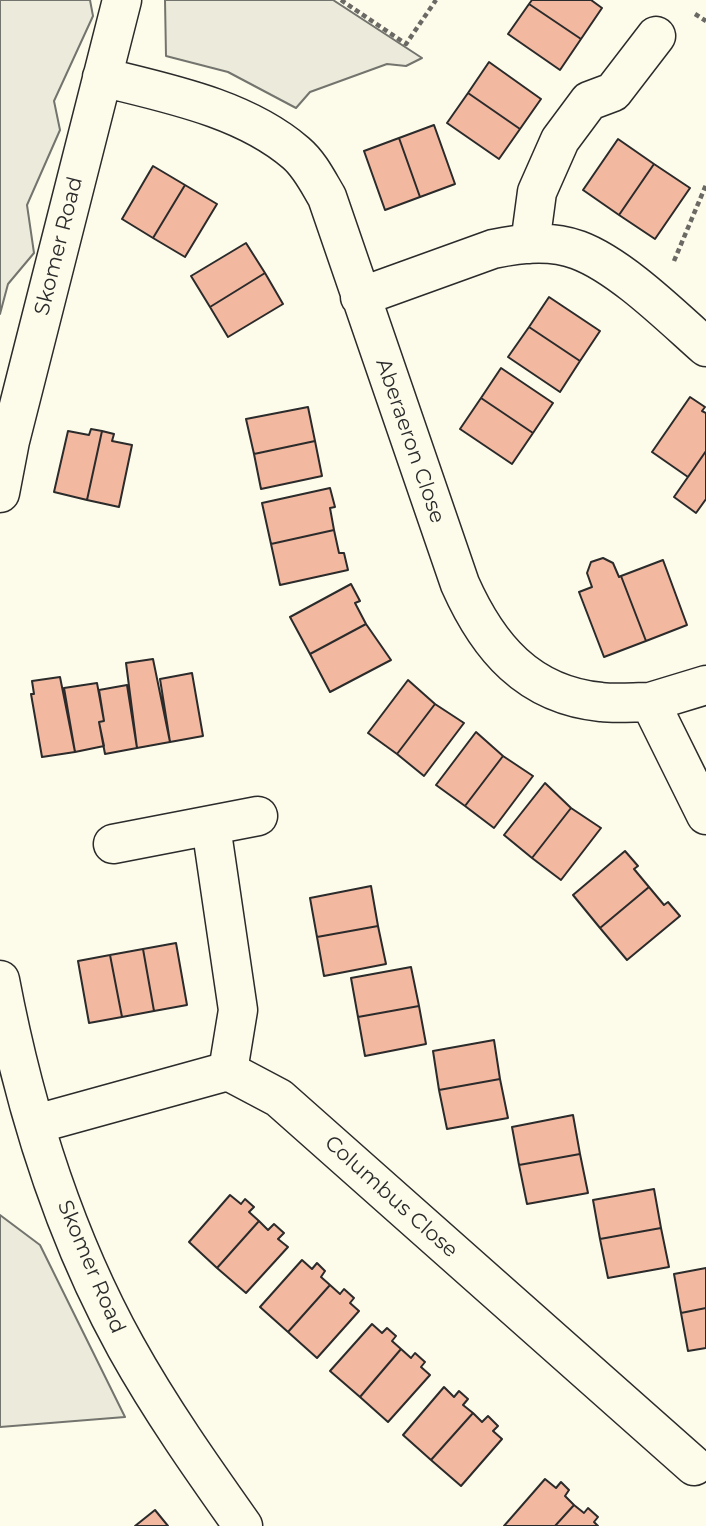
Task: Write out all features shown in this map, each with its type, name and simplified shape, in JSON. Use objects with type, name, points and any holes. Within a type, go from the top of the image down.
[{"type":"street","name":"Skomer Road","points":[[0,493],[10,441],[122,0]]},
{"type":"street","points":[[530,244],[537,192],[560,140],[589,101],[613,92],[656,36]]},
{"type":"street","name":"Aberaeron Close","points":[[102,77],[233,116],[296,153],[311,170],[327,197],[460,584],[476,620],[495,648],[545,686],[574,697],[601,702],[650,702],[706,685]]},
{"type":"street","points":[[360,297],[493,250],[530,244],[578,250],[602,263],[657,304],[706,347]]},
{"type":"street","points":[[650,702],[706,815]]},
{"type":"street","points":[[113,844],[258,816]]},
{"type":"street","points":[[36,1124],[228,1071],[238,1010],[211,826]]},
{"type":"street","name":"Skomer Road","points":[[0,980],[13,1044],[36,1124],[89,1269],[125,1346],[162,1407],[243,1526]]},
{"type":"street","name":"Columbus Close","points":[[228,1071],[279,1098],[702,1464]]},
{"type":"path","points":[[341,0],[406,44],[436,0]]},
{"type":"path","points":[[657,304],[706,185]]},
{"type":"shaded area","points":[[0,0],[90,0],[93,16],[54,101],[60,130],[27,205],[34,253],[8,284],[0,314]]},
{"type":"shaded area","points":[[165,0],[333,0],[422,58],[406,66],[387,64],[310,92],[296,108],[228,72],[166,56]]},
{"type":"shaded area","points":[[0,1215],[40,1245],[125,1417],[0,1427]]},
{"type":"building","points":[[532,0],[591,0],[602,8],[581,39],[529,4]]},
{"type":"building","points":[[529,4],[581,39],[560,70],[508,34]]},
{"type":"building","points":[[489,62],[541,99],[520,129],[468,93]]},
{"type":"building","points":[[468,93],[520,129],[499,159],[447,123]]},
{"type":"building","points":[[434,125],[455,184],[420,197],[399,138]]},
{"type":"building","points":[[399,138],[420,197],[385,210],[364,151]]},
{"type":"building","points":[[618,139],[654,164],[619,215],[583,190]]},
{"type":"building","points":[[654,164],[690,188],[655,239],[619,215]]},
{"type":"building","points":[[153,166],[185,185],[153,238],[122,219]]},
{"type":"building","points":[[185,185],[217,204],[185,257],[153,238]]},
{"type":"building","points":[[246,243],[265,273],[210,307],[191,276]]},
{"type":"building","points":[[265,273],[283,304],[228,337],[210,307]]},
{"type":"building","points":[[549,297],[600,331],[580,361],[529,327]]},
{"type":"building","points":[[529,327],[580,361],[560,392],[508,357]]},
{"type":"building","points":[[501,368],[553,403],[533,433],[481,398]]},
{"type":"building","points":[[690,397],[705,407],[702,411],[706,413],[706,451],[688,477],[652,452]]},
{"type":"building","points":[[481,398],[533,433],[512,464],[460,429]]},
{"type":"building","points":[[308,407],[315,441],[254,454],[246,419]]},
{"type":"building","points":[[91,429],[102,431],[87,500],[54,492],[68,431],[89,435]]},
{"type":"building","points":[[102,431],[114,434],[112,441],[132,445],[119,507],[87,500]]},
{"type":"building","points":[[315,441],[322,476],[261,489],[254,454]]},
{"type":"building","points":[[706,451],[706,499],[696,513],[674,497]]},
{"type":"building","points":[[330,488],[335,507],[330,508],[334,530],[271,544],[262,503]]},
{"type":"building","points":[[334,530],[339,553],[344,553],[348,570],[280,585],[271,544]]},
{"type":"building","points":[[603,558],[613,563],[619,577],[621,576],[646,641],[604,657],[579,592],[592,587],[587,573],[591,562]]},
{"type":"building","points":[[663,560],[687,625],[646,641],[621,576]]},
{"type":"building","points":[[351,584],[360,601],[355,603],[366,624],[310,654],[290,617]]},
{"type":"building","points":[[366,624],[391,660],[330,692],[310,654]]},
{"type":"building","points":[[153,659],[170,742],[137,748],[126,663]]},
{"type":"building","points":[[192,673],[203,736],[170,742],[160,679]]},
{"type":"building","points":[[60,677],[75,752],[42,757],[31,694],[34,694],[32,681]]},
{"type":"building","points":[[408,680],[435,704],[397,754],[368,733]]},
{"type":"building","points":[[97,683],[104,721],[99,722],[104,746],[75,752],[64,688]]},
{"type":"building","points":[[127,685],[137,748],[105,754],[99,722],[104,721],[99,690]]},
{"type":"building","points":[[435,704],[464,723],[424,776],[397,754]]},
{"type":"building","points":[[476,732],[503,756],[465,806],[436,785]]},
{"type":"building","points":[[503,756],[533,776],[494,828],[465,806]]},
{"type":"building","points":[[545,783],[571,808],[532,858],[504,835]]},
{"type":"building","points":[[571,808],[601,828],[561,880],[532,858]]},
{"type":"building","points":[[625,851],[638,866],[634,869],[649,887],[600,928],[573,895]]},
{"type":"building","points":[[371,886],[378,926],[317,937],[310,898]]},
{"type":"building","points":[[649,887],[664,905],[668,902],[680,916],[627,960],[600,928]]},
{"type":"building","points":[[378,926],[386,964],[324,976],[317,937]]},
{"type":"building","points":[[176,943],[187,1005],[154,1011],[143,949]]},
{"type":"building","points":[[143,949],[154,1011],[122,1017],[110,955]]},
{"type":"building","points":[[110,955],[122,1017],[89,1023],[78,961]]},
{"type":"building","points":[[411,967],[419,1006],[358,1017],[351,978]]},
{"type":"building","points":[[419,1006],[426,1044],[365,1056],[358,1017]]},
{"type":"building","points":[[494,1040],[500,1079],[439,1090],[433,1051]]},
{"type":"building","points":[[500,1079],[508,1118],[447,1129],[439,1090]]},
{"type":"building","points":[[573,1115],[580,1154],[519,1165],[512,1127]]},
{"type":"building","points":[[580,1154],[588,1193],[527,1204],[519,1165]]},
{"type":"building","points":[[654,1189],[661,1228],[600,1239],[593,1200]]},
{"type":"building","points":[[230,1195],[241,1204],[245,1199],[254,1207],[249,1212],[259,1221],[217,1268],[189,1242]]},
{"type":"building","points":[[259,1221],[268,1230],[274,1224],[284,1233],[278,1239],[288,1247],[246,1293],[217,1268]]},
{"type":"building","points":[[661,1228],[669,1267],[608,1278],[600,1239]]},
{"type":"building","points":[[302,1260],[312,1269],[317,1263],[325,1271],[321,1277],[330,1285],[288,1332],[260,1307]]},
{"type":"building","points":[[706,1268],[706,1308],[681,1313],[674,1274]]},
{"type":"building","points":[[330,1285],[340,1294],[344,1289],[354,1298],[350,1303],[359,1311],[317,1358],[288,1332]]},
{"type":"building","points":[[706,1308],[706,1348],[688,1351],[681,1313]]},
{"type":"building","points":[[372,1324],[382,1333],[387,1328],[396,1336],[392,1341],[401,1349],[360,1397],[330,1371]]},
{"type":"building","points":[[401,1349],[411,1358],[415,1353],[425,1362],[421,1367],[430,1375],[388,1422],[360,1397]]},
{"type":"building","points":[[444,1387],[454,1397],[459,1391],[468,1399],[463,1405],[473,1413],[431,1460],[403,1435]]},
{"type":"building","points":[[473,1413],[482,1422],[488,1416],[498,1426],[493,1431],[502,1439],[461,1486],[431,1460]]},
{"type":"building","points":[[545,1479],[556,1488],[561,1482],[569,1490],[565,1496],[574,1505],[555,1526],[504,1526]]},
{"type":"building","points":[[574,1505],[584,1513],[588,1508],[598,1517],[594,1522],[598,1526],[555,1526]]},
{"type":"building","points":[[155,1510],[168,1526],[135,1526]]}]
